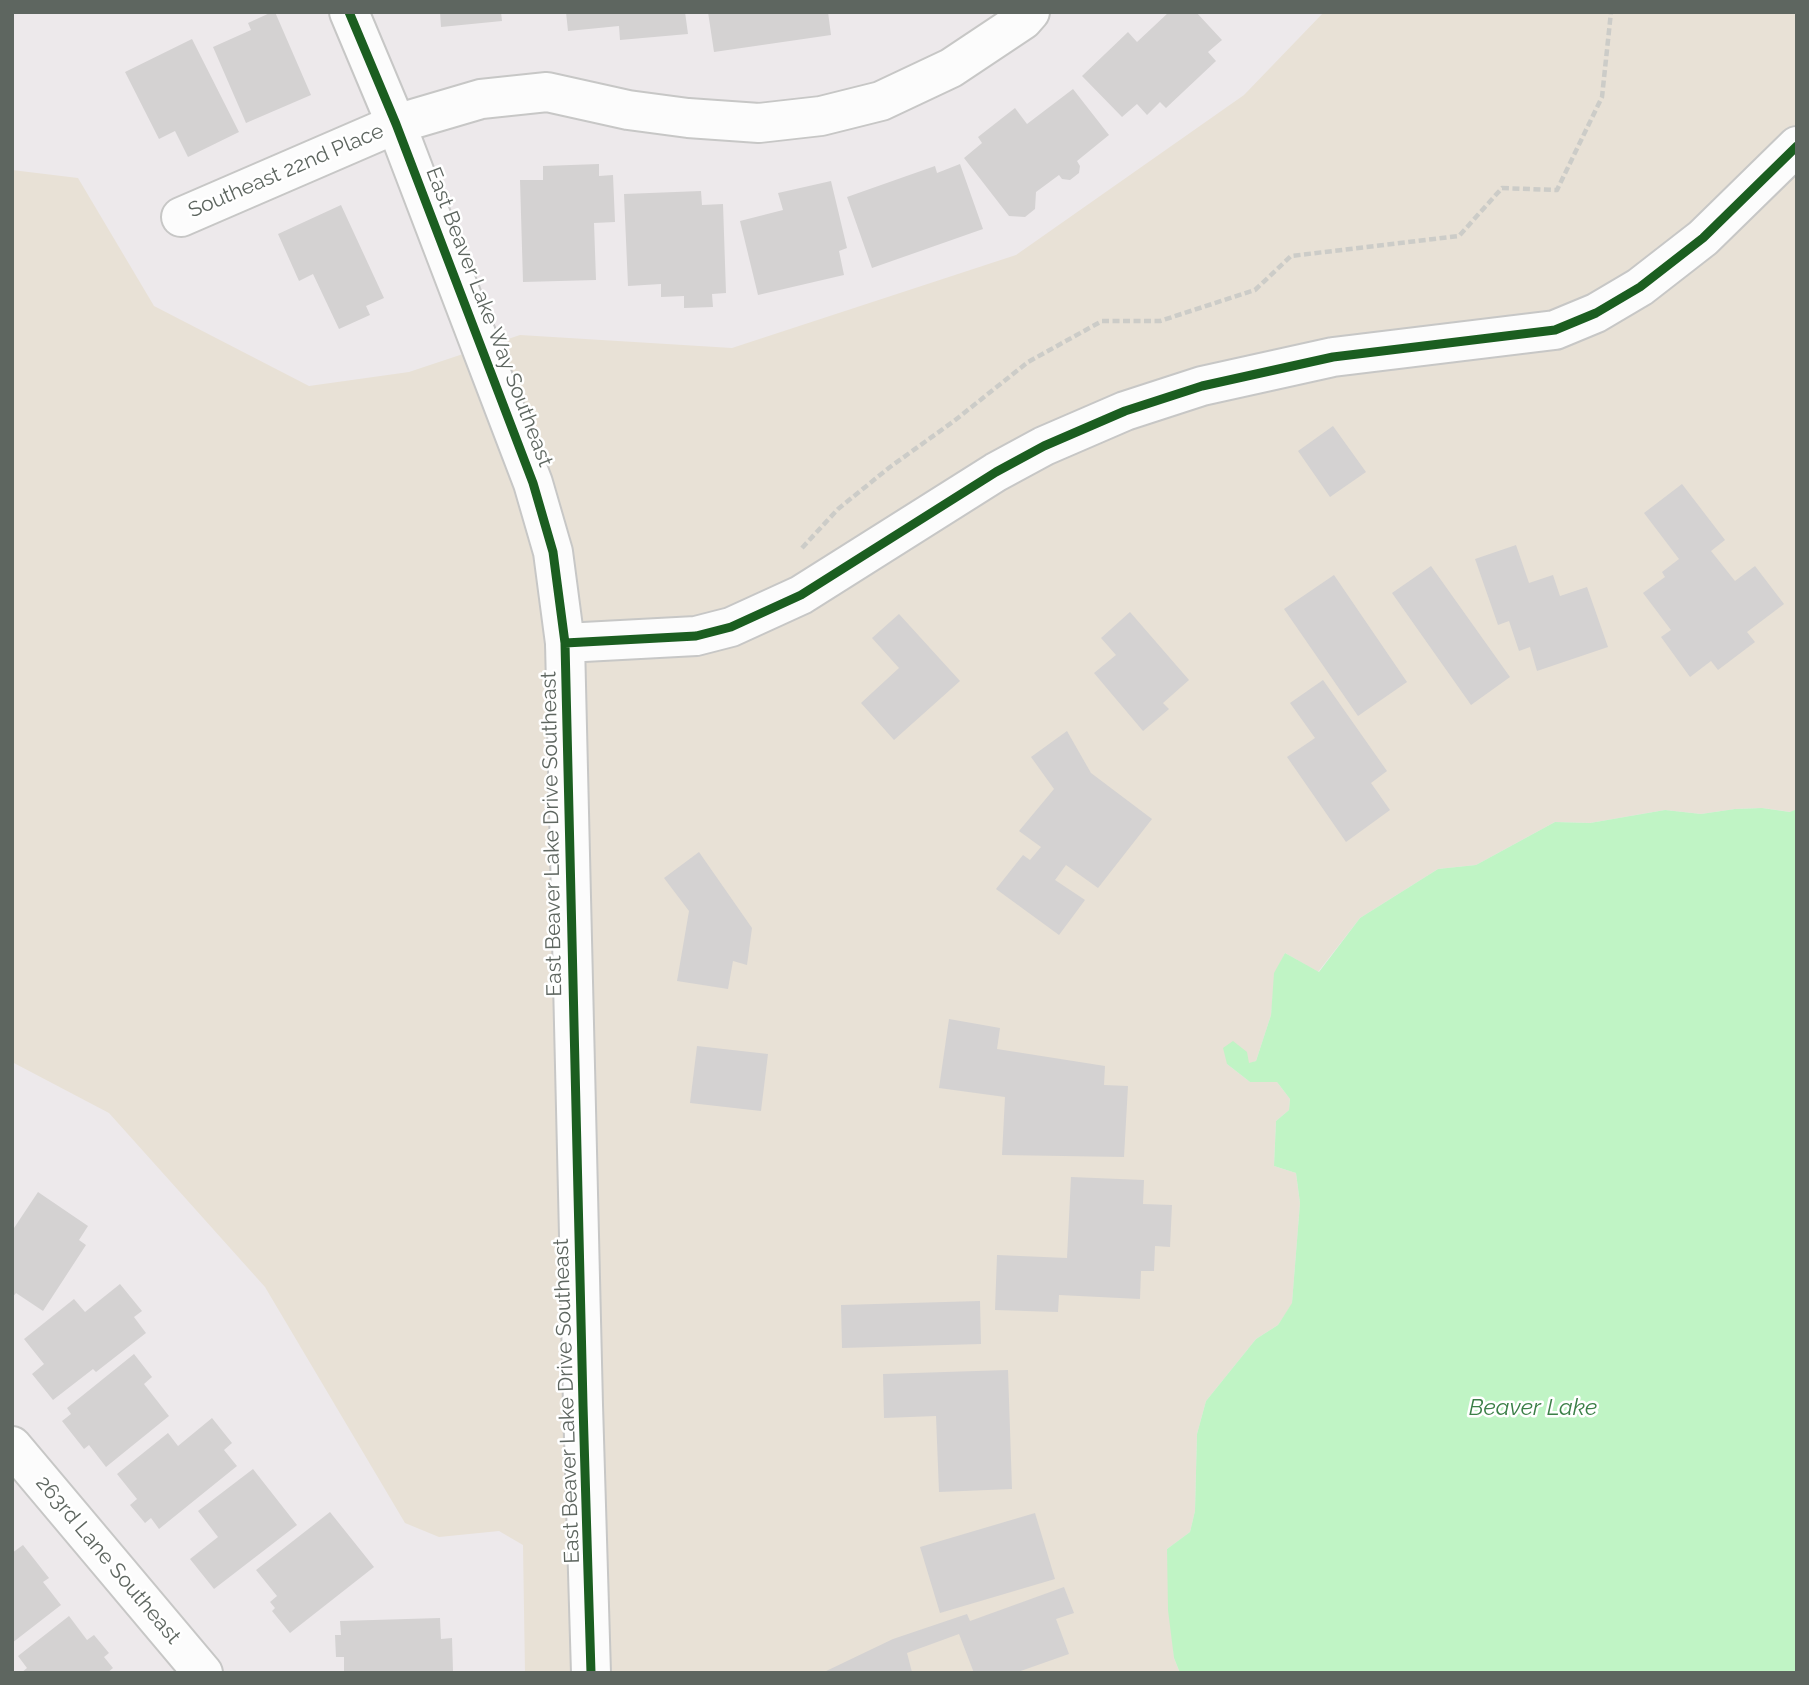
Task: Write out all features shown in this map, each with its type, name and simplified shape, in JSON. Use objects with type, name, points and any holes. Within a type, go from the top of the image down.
[{"type":"street","name":"East Beaver Lake Way Southeast","points":[[349,12],[396,124],[533,483],[553,552],[565,643]]},
{"type":"street","name":"Southeast 22nd Place","points":[[180,217],[396,124],[481,99],[547,92],[628,110],[688,118],[759,122],[821,116],[881,101],[951,68],[1023,20],[1030,12]]},
{"type":"street","name":"East Beaver Lake Drive Southeast","points":[[591,1673],[565,643],[695,636],[732,627],[801,595],[996,472],[1044,446],[1125,411],[1202,386],[1333,357],[1555,330],[1596,313],[1640,286],[1703,238],[1797,146]]},
{"type":"street","name":"263rd Lane Southeast","points":[[12,1446],[203,1673]]},
{"type":"path","points":[[797,553],[838,509],[1028,362],[1102,321],[1160,321],[1255,290],[1291,256],[1459,236],[1502,188],[1557,190],[1602,97],[1611,12]]},
{"type":"shaded area","points":[[1324,12],[1797,12],[1797,809],[1791,812],[1762,808],[1735,809],[1701,814],[1665,810],[1590,823],[1555,822],[1476,865],[1438,869],[1360,918],[1318,972],[1285,953],[1275,973],[1271,1015],[1256,1061],[1249,1064],[1227,1064],[1250,1082],[1277,1082],[1290,1099],[1289,1110],[1276,1121],[1274,1166],[1296,1173],[1300,1203],[1292,1304],[1278,1325],[1256,1339],[1206,1401],[1197,1434],[1195,1511],[1190,1532],[1167,1549],[1174,1658],[1180,1673],[525,1673],[523,1545],[499,1531],[439,1537],[405,1523],[265,1287],[109,1113],[12,1062],[12,170],[78,178],[154,306],[309,386],[409,372],[520,335],[732,348],[1016,255],[1244,95]]},
{"type":"water","name":"Beaver Lake","points":[[1762,808],[1790,812],[1797,809],[1797,1673],[1180,1673],[1174,1658],[1168,1610],[1167,1549],[1190,1532],[1195,1511],[1197,1434],[1206,1401],[1256,1339],[1278,1325],[1292,1303],[1300,1203],[1296,1173],[1274,1166],[1276,1121],[1289,1110],[1290,1099],[1277,1082],[1250,1082],[1227,1064],[1223,1048],[1233,1041],[1247,1052],[1249,1063],[1256,1061],[1271,1015],[1274,973],[1285,953],[1319,972],[1360,918],[1438,869],[1476,865],[1555,822],[1590,823],[1665,810],[1701,814]]},
{"type":"building","points":[[275,12],[311,95],[246,123],[213,47],[251,30],[248,23]]},
{"type":"building","points":[[440,12],[501,12],[502,21],[441,27]]},
{"type":"building","points":[[566,12],[685,12],[688,34],[620,40],[619,26],[568,31]]},
{"type":"building","points":[[708,12],[828,12],[831,35],[714,52]]},
{"type":"building","points":[[1169,12],[1196,12],[1222,40],[1208,52],[1216,61],[1166,108],[1160,102],[1147,115],[1137,104],[1122,117],[1082,76],[1128,32],[1137,42]]},
{"type":"building","points":[[192,39],[239,132],[188,157],[175,131],[159,139],[125,72]]},
{"type":"building","points":[[1073,89],[1109,135],[1077,161],[1080,166],[1079,173],[1070,180],[1062,179],[1059,175],[1036,192],[1035,209],[1025,217],[1009,216],[964,158],[982,143],[978,137],[1015,108],[1027,124]]},
{"type":"building","points":[[599,164],[599,176],[613,175],[615,222],[594,223],[596,280],[523,282],[520,180],[543,180],[543,166]]},
{"type":"building","points":[[960,164],[983,229],[872,268],[847,197],[935,166],[937,173]]},
{"type":"building","points":[[831,181],[847,248],[839,251],[844,275],[758,295],[740,221],[783,210],[778,193]]},
{"type":"building","points":[[701,191],[702,205],[723,204],[726,293],[712,294],[713,307],[684,308],[684,296],[661,297],[661,284],[628,286],[624,194]]},
{"type":"building","points":[[341,205],[384,298],[366,306],[370,315],[339,329],[313,274],[299,281],[278,234]]},
{"type":"building","points":[[1333,426],[1366,472],[1330,497],[1298,451]]},
{"type":"building","points":[[1682,484],[1725,540],[1711,551],[1735,581],[1755,566],[1784,604],[1747,632],[1755,642],[1718,670],[1711,661],[1690,677],[1661,637],[1671,630],[1643,593],[1665,577],[1662,572],[1679,559],[1644,513]]},
{"type":"building","points":[[1516,545],[1529,583],[1553,575],[1560,596],[1587,587],[1608,647],[1537,671],[1530,647],[1519,651],[1509,621],[1498,625],[1475,559]]},
{"type":"building","points":[[1431,566],[1510,677],[1471,705],[1392,593]]},
{"type":"building","points":[[1334,575],[1407,682],[1358,716],[1284,609]]},
{"type":"building","points":[[1130,612],[1189,680],[1163,703],[1169,709],[1143,731],[1094,673],[1116,655],[1101,638]]},
{"type":"building","points":[[899,614],[960,681],[894,740],[861,703],[899,668],[872,638]]},
{"type":"building","points":[[1323,680],[1387,771],[1371,783],[1390,810],[1346,842],[1287,757],[1315,738],[1290,703]]},
{"type":"building","points":[[1067,731],[1091,773],[1152,819],[1098,888],[1066,865],[1055,880],[1085,900],[1059,935],[996,889],[1023,855],[1030,860],[1041,847],[1019,831],[1054,789],[1031,757]]},
{"type":"building","points":[[699,852],[752,928],[747,965],[733,961],[728,989],[677,981],[689,911],[664,878]]},
{"type":"building","points":[[949,1019],[1000,1028],[997,1049],[1105,1066],[1104,1085],[1128,1086],[1124,1157],[1002,1155],[1005,1097],[939,1088]]},
{"type":"building","points":[[697,1046],[768,1054],[761,1111],[690,1103]]},
{"type":"building","points":[[1071,1177],[1144,1180],[1143,1204],[1172,1205],[1170,1247],[1155,1246],[1154,1271],[1141,1271],[1140,1299],[1059,1295],[1058,1312],[995,1310],[997,1255],[1067,1258]]},
{"type":"building","points":[[38,1192],[88,1226],[79,1240],[86,1245],[43,1311],[16,1293],[12,1298],[12,1231]]},
{"type":"building","points":[[120,1284],[142,1311],[134,1317],[146,1333],[96,1372],[93,1369],[53,1400],[32,1374],[44,1364],[24,1339],[74,1299],[85,1312]]},
{"type":"building","points":[[980,1301],[981,1344],[842,1348],[841,1305]]},
{"type":"building","points":[[134,1354],[152,1377],[144,1384],[169,1416],[106,1467],[89,1445],[84,1449],[62,1421],[71,1414],[67,1408]]},
{"type":"building","points":[[1008,1370],[1012,1489],[939,1492],[936,1416],[884,1418],[883,1374]]},
{"type":"building","points":[[212,1418],[232,1443],[224,1450],[237,1466],[159,1529],[151,1518],[145,1523],[130,1505],[137,1499],[117,1474],[168,1433],[178,1446]]},
{"type":"building","points":[[253,1469],[297,1525],[214,1589],[190,1559],[218,1537],[198,1511]]},
{"type":"building","points":[[330,1512],[374,1567],[290,1633],[272,1611],[275,1608],[270,1602],[277,1596],[256,1570]]},
{"type":"building","points":[[1035,1513],[1055,1579],[940,1613],[920,1547]]},
{"type":"building","points":[[23,1545],[49,1578],[43,1582],[61,1605],[12,1643],[12,1553]]},
{"type":"building","points":[[1064,1587],[1074,1613],[1056,1619],[1069,1654],[1015,1673],[974,1673],[959,1634],[907,1653],[912,1672],[910,1673],[822,1673],[893,1639],[967,1614],[970,1621]]},
{"type":"building","points":[[69,1616],[87,1640],[94,1635],[109,1653],[104,1657],[113,1668],[107,1673],[21,1673],[27,1668],[18,1656]]},
{"type":"building","points":[[440,1618],[441,1639],[452,1638],[453,1671],[344,1673],[344,1657],[336,1657],[335,1635],[341,1635],[340,1621]]},
{"type":"cycle path","points":[[349,12],[396,124],[533,483],[553,552],[565,643],[591,1673]]},
{"type":"cycle path","points":[[565,643],[696,636],[731,627],[801,595],[996,472],[1044,446],[1125,411],[1202,386],[1333,357],[1555,330],[1596,313],[1640,287],[1703,238],[1797,146]]}]
